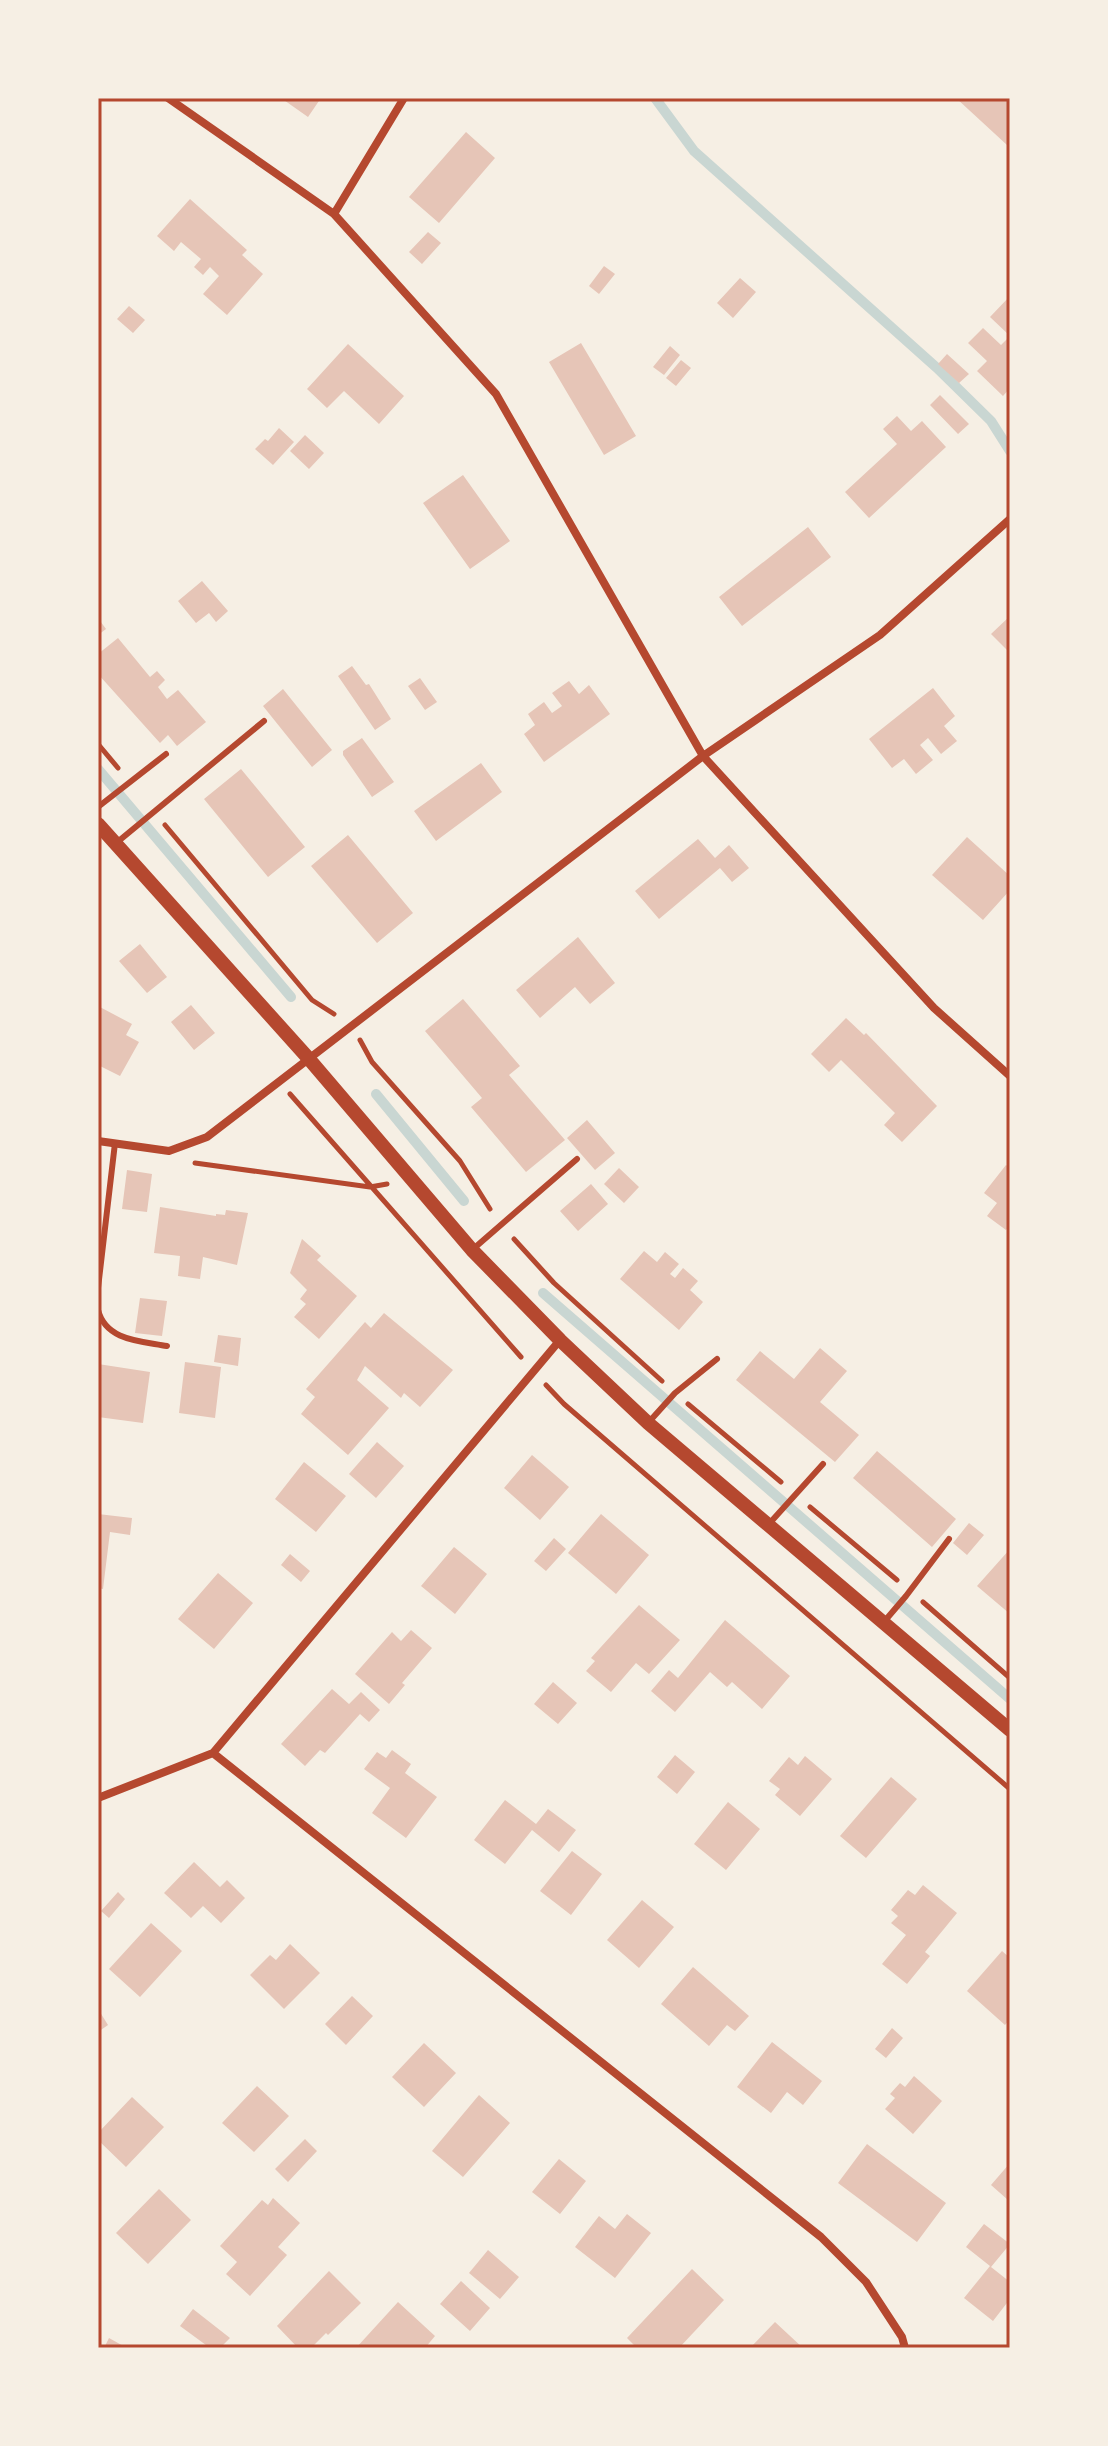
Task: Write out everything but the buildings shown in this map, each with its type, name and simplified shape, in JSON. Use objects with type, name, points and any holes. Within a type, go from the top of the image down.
[{"type":"street","points":[[168,98],[334,214],[496,394],[703,756],[934,1008],[1010,1076]]},
{"type":"street","points":[[334,214],[404,98]]},
{"type":"street","points":[[98,1141],[169,1151],[207,1137],[703,756],[880,635],[1010,519]]},
{"type":"street","points":[[98,824],[309,1059],[472,1250],[560,1340],[648,1423],[1010,1730]]},
{"type":"street","points":[[98,1798],[213,1753],[560,1340]]},
{"type":"street","points":[[213,1753],[821,2237],[866,2282],[902,2337],[905,2348]]},
{"type":"lane","points":[[115,844],[264,721]]},
{"type":"lane","points":[[98,807],[166,754]]},
{"type":"lane","points":[[98,1288],[115,1143]]},
{"type":"lane","points":[[472,1250],[577,1159]]},
{"type":"lane","points":[[98,1310],[101,1321],[111,1332],[167,1346]]},
{"type":"lane","points":[[648,1423],[674,1394],[717,1359]]},
{"type":"lane","points":[[768,1525],[823,1464]]},
{"type":"lane","points":[[883,1623],[949,1539]]},
{"type":"path","points":[[98,744],[126,783]]},
{"type":"path","points":[[152,814],[312,1000],[351,1025],[372,1062],[460,1161],[500,1225],[554,1283],[674,1394],[794,1498],[1010,1678]]},
{"type":"path","points":[[280,1083],[564,1404],[1010,1789]]},
{"type":"path","points":[[169,1151],[189,1162],[370,1187],[413,1182]]},
{"type":"waterway","points":[[655,98],[694,151],[937,368],[991,421],[1010,451]]},
{"type":"waterway","points":[[98,769],[291,997]]},
{"type":"waterway","points":[[376,1094],[464,1201]]},
{"type":"waterway","points":[[543,1293],[1010,1699]]}]
